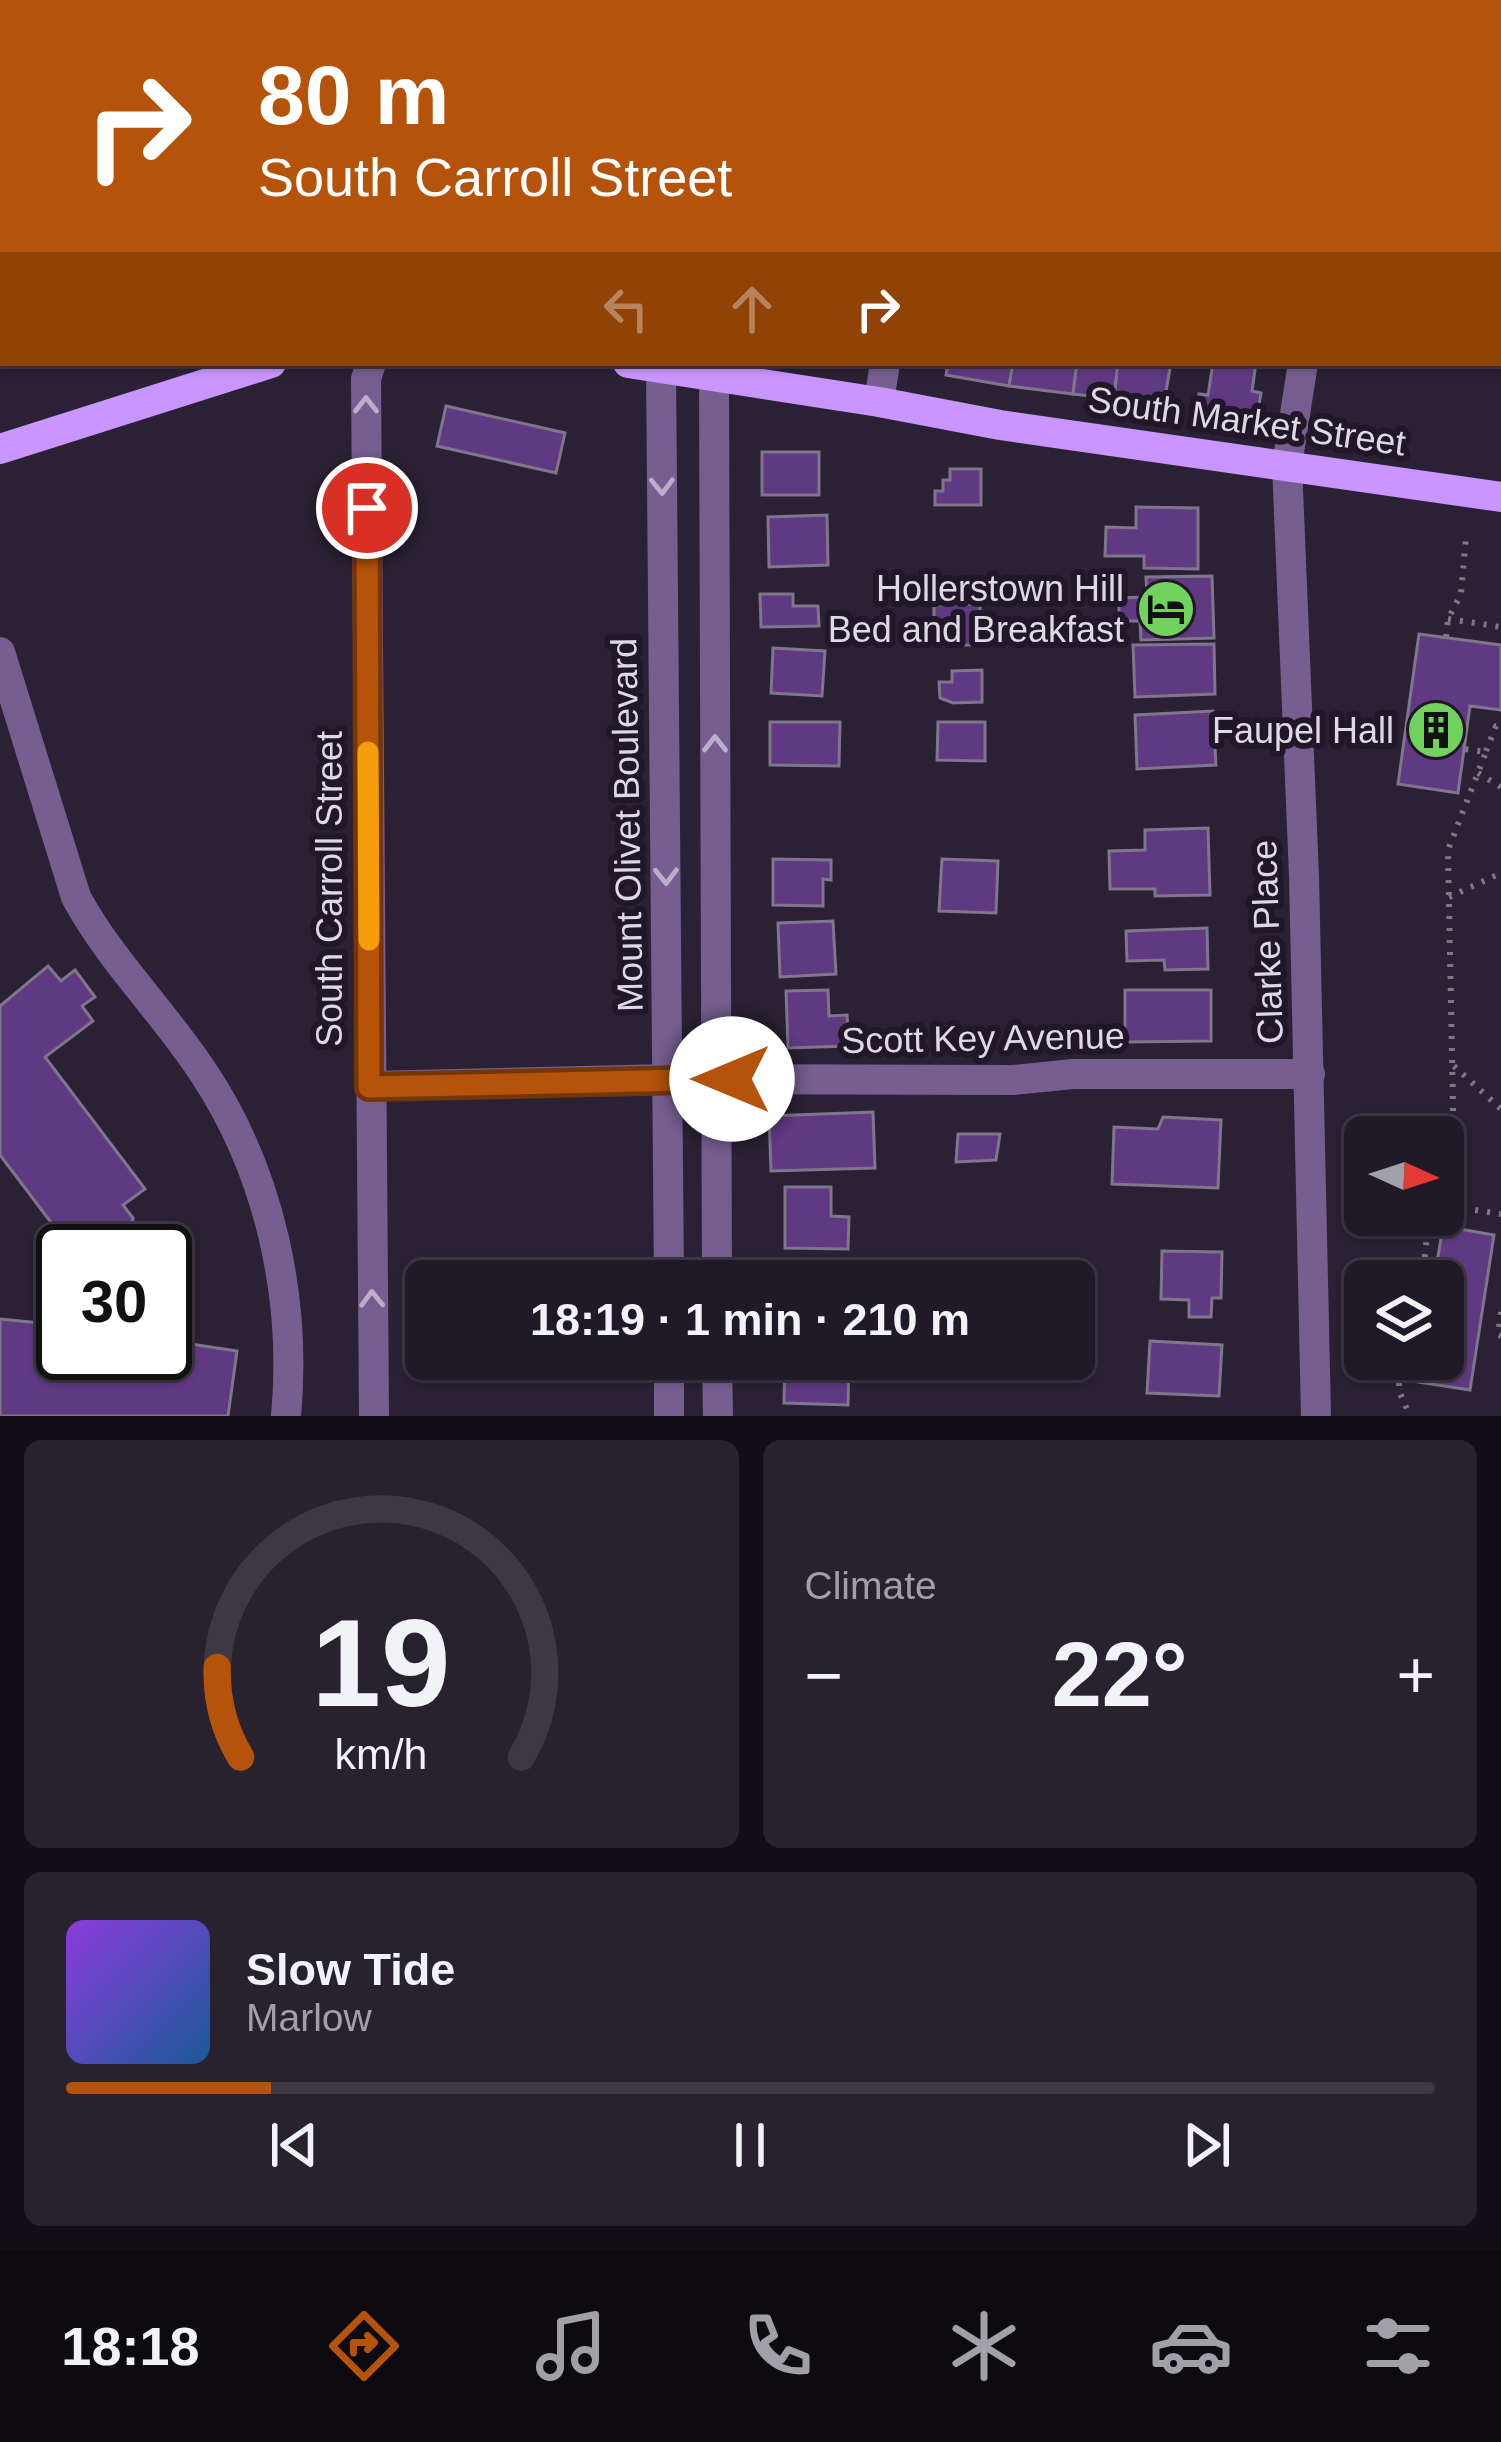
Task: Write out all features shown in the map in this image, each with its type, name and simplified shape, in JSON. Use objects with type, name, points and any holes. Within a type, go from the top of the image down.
[{"type":"main road","points":[[0,447],[261,366]]},
{"type":"main road","name":"South Market Street","points":[[644,366],[1000,425],[1501,496]]},
{"type":"street","name":"South Carroll Street","points":[[369,366],[374,1416]]},
{"type":"street","points":[[879,402],[885,366]]},
{"type":"street","name":"Clarke Place","points":[[1304,366],[1287,465],[1310,1074],[1316,1416]]},
{"type":"street","name":"Mount Olivet Boulevard","points":[[661,369],[669,1260]]},
{"type":"street","points":[[714,377],[716,1260]]},
{"type":"street","points":[[0,652],[76,897],[94,932],[205,1074],[259,1190],[279,1256],[289,1326],[286,1416]]},
{"type":"street","name":"Scott Key Avenue","points":[[369,1087],[668,1079],[1012,1080],[1073,1074],[1310,1074]]},
{"type":"street","points":[[669,1380],[669,1416]]},
{"type":"street","points":[[717,1380],[718,1416]]},
{"type":"path","points":[[1445,637],[1461,594],[1466,537]]},
{"type":"path","points":[[1448,619],[1501,627]]},
{"type":"path","points":[[1454,1116],[1448,850],[1468,789],[1496,725],[1501,726]]},
{"type":"path","points":[[1464,749],[1486,752]]},
{"type":"path","points":[[1478,773],[1501,787]]},
{"type":"path","points":[[1449,897],[1501,873]]},
{"type":"path","points":[[1454,1066],[1501,1109]]},
{"type":"path","points":[[1464,1208],[1501,1214]]},
{"type":"path","points":[[1501,1312],[1501,1336]]},
{"type":"path","points":[[1399,1380],[1410,1416]]},
{"type":"building","points":[[948,366],[1012,366],[1009,386],[946,375]]},
{"type":"building","points":[[1012,366],[1077,366],[1073,394],[1009,386]]},
{"type":"building","points":[[1077,366],[1118,366],[1114,399],[1073,394]]},
{"type":"building","points":[[1118,366],[1170,366],[1163,408],[1114,399]]},
{"type":"building","points":[[1213,366],[1256,366],[1252,391],[1261,393],[1256,423],[1196,414],[1199,394],[1208,395]]},
{"type":"building","points":[[446,406],[565,433],[556,473],[437,446]]},
{"type":"building","points":[[762,452],[819,452],[819,495],[762,495]]},
{"type":"building","points":[[950,469],[981,469],[981,505],[935,505],[935,491],[943,491]]},
{"type":"building","points":[[1136,507],[1198,508],[1198,569],[1144,568],[1144,556],[1105,556],[1106,527],[1136,528]]},
{"type":"building","points":[[827,515],[828,565],[769,567],[768,517]]},
{"type":"building","name":"Hollerstown Hill Bed and Breakfast","points":[[1212,576],[1214,638],[1141,640],[1140,621],[1119,621],[1119,598],[1147,597],[1146,577]]},
{"type":"building","points":[[760,594],[793,594],[793,606],[818,606],[819,626],[761,627]]},
{"type":"building","points":[[980,604],[980,645],[934,645],[934,605]]},
{"type":"building","name":"Faupel Hall","points":[[1419,634],[1501,645],[1501,710],[1470,706],[1458,793],[1398,784]]},
{"type":"building","points":[[1214,644],[1215,694],[1135,697],[1133,645]]},
{"type":"building","points":[[773,648],[825,651],[822,696],[771,693]]},
{"type":"building","points":[[982,670],[982,702],[953,703],[940,698],[939,682],[952,682],[952,671]]},
{"type":"building","points":[[1213,711],[1216,765],[1137,769],[1135,715]]},
{"type":"building","points":[[770,722],[840,722],[839,766],[770,765]]},
{"type":"building","points":[[938,722],[985,722],[985,761],[937,760]]},
{"type":"building","points":[[1208,828],[1210,895],[1155,896],[1155,889],[1110,889],[1109,851],[1145,850],[1145,830]]},
{"type":"building","points":[[773,859],[831,860],[831,880],[823,879],[823,906],[773,905]]},
{"type":"building","points":[[942,859],[998,861],[996,913],[939,911]]},
{"type":"building","points":[[833,921],[836,974],[780,977],[778,923]]},
{"type":"building","points":[[1207,928],[1208,969],[1165,970],[1164,960],[1127,961],[1126,931]]},
{"type":"building","points":[[48,966],[61,981],[75,970],[95,997],[82,1006],[93,1021],[45,1057],[145,1189],[123,1205],[132,1224],[52,1224],[0,1155],[0,1006]]},
{"type":"building","points":[[828,990],[829,1016],[847,1015],[849,1046],[788,1048],[786,991]]},
{"type":"building","points":[[1125,990],[1211,990],[1211,1041],[1125,1042]]},
{"type":"building","points":[[873,1112],[875,1168],[771,1171],[769,1116]]},
{"type":"building","points":[[1163,1117],[1221,1120],[1218,1188],[1112,1184],[1114,1127],[1158,1129]]},
{"type":"building","points":[[958,1134],[1000,1134],[996,1160],[956,1162]]},
{"type":"building","points":[[785,1187],[831,1187],[831,1216],[849,1217],[848,1249],[785,1248]]},
{"type":"building","points":[[1464,1230],[1494,1235],[1470,1390],[1418,1382],[1464,1380],[1464,1260],[1437,1260],[1441,1236],[1464,1236]]},
{"type":"building","points":[[1162,1251],[1222,1252],[1221,1298],[1212,1298],[1211,1317],[1189,1317],[1189,1300],[1161,1299]]},
{"type":"building","points":[[0,1319],[36,1323],[36,1380],[192,1380],[192,1344],[237,1351],[228,1416],[0,1416]]},
{"type":"building","points":[[1150,1341],[1222,1345],[1219,1396],[1147,1393]]},
{"type":"building","points":[[785,1380],[849,1380],[848,1405],[784,1403]]},
{"type":"slow traffic","points":[[368,752],[369,940]]},
{"type":"place","name":"Hollerstown Hill Bed and Breakfast","points":[[1166,609]]},
{"type":"place","name":"Faupel Hall","points":[[1436,730]]},
{"type":"route","points":[[367,508],[369,1087],[732,1079]]}]
